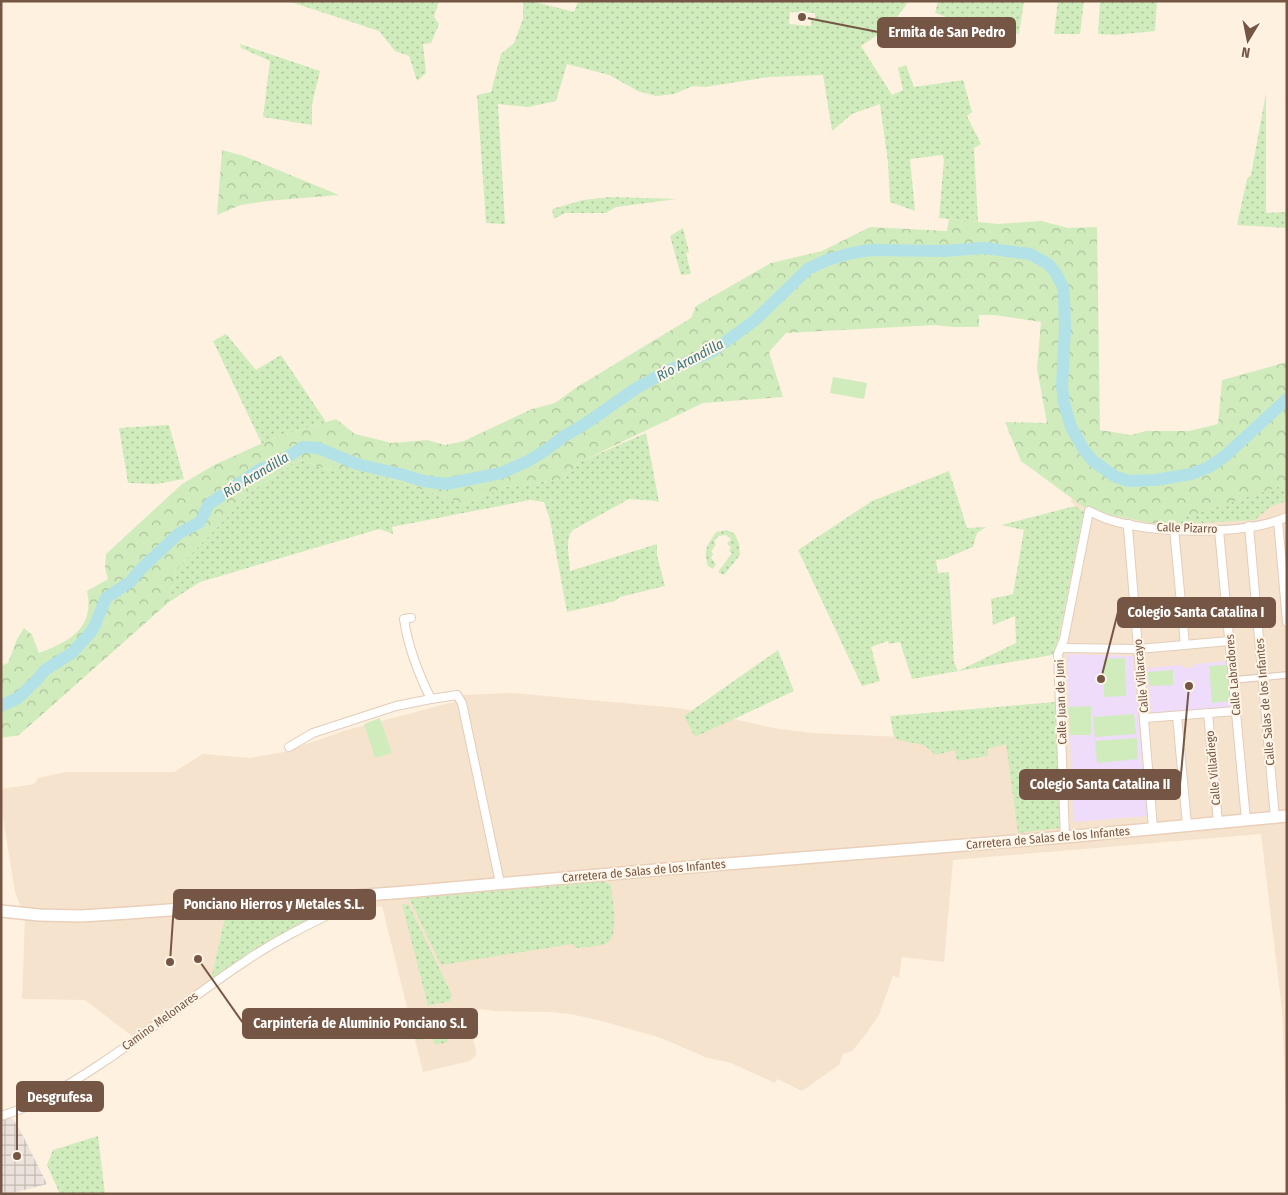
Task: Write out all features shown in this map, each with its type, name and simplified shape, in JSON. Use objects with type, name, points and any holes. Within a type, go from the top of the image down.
[{"type":"main road","name":"Carretera de Salas de los Infantes","points":[[1,911],[93,916],[1065,837],[1281,817]]},
{"type":"street","name":"Calle Pizarro","points":[[1089,511],[1106,519],[1129,524],[1174,529],[1219,530],[1278,521],[1287,517]]},
{"type":"street","name":"Calle Juan de Juni","points":[[1065,837],[1058,654],[1062,648],[1089,511]]},
{"type":"street","points":[[1278,521],[1287,622]]},
{"type":"street","name":"Calle Villarcayo","points":[[1129,524],[1153,828]]},
{"type":"street","name":"Calle Salas de los Infantes","points":[[1249,526],[1263,677],[1281,817]]},
{"type":"street","points":[[1174,529],[1185,645]]},
{"type":"street","name":"Calle Labradores","points":[[1219,530],[1246,820]]},
{"type":"street","points":[[411,618],[404,619],[406,635],[419,676],[430,699]]},
{"type":"street","points":[[1062,648],[1139,649],[1229,641]]},
{"type":"street","points":[[1233,680],[1287,675]]},
{"type":"street","points":[[289,747],[313,733],[396,706],[457,695],[462,703],[500,883]]},
{"type":"street","points":[[1145,718],[1236,711]]},
{"type":"street","name":"Calle Villadiego","points":[[1208,713],[1218,823]]},
{"type":"street","points":[[1177,716],[1188,825]]},
{"type":"street","name":"Camino Melonares","points":[[1,1116],[31,1105],[57,1091],[125,1048],[210,986],[268,947],[370,894]]},
{"type":"shaded area","points":[[1287,441],[1287,1132],[1282,1010],[1261,834],[953,860],[944,962],[902,957],[899,978],[893,976],[879,1015],[863,1038],[852,1051],[843,1054],[839,1065],[802,1091],[777,1079],[775,1083],[731,1063],[705,1057],[661,1038],[598,1020],[551,1012],[480,1009],[466,1015],[476,1055],[470,1061],[423,1072],[382,906],[315,918],[272,939],[132,1036],[85,1000],[22,999],[25,917],[15,892],[1,806],[1,789],[34,784],[38,778],[66,772],[174,772],[203,754],[250,758],[284,752],[343,731],[457,701],[463,695],[512,693],[678,708],[773,728],[813,733],[901,737],[1056,702],[1056,650],[1084,513],[1071,502],[1079,458]]},
{"type":"shaded area","points":[[1067,654],[1133,656],[1147,816],[1073,822]]},
{"type":"shaded area","points":[[1228,661],[1232,703],[1228,708],[1151,714],[1147,668],[1180,665],[1185,668],[1191,668],[1195,664]]},
{"type":"shaded area","points":[[11,1117],[19,1128],[47,1184],[9,1194],[1,1194],[1,1120]]},
{"type":"green space","points":[[288,1],[439,1],[434,17],[439,24],[431,43],[423,44],[426,73],[417,81],[409,56],[395,51],[379,31]]},
{"type":"green space","points":[[523,1],[531,1],[574,12],[578,1],[605,3],[606,1],[909,1],[890,27],[861,46],[892,95],[903,90],[898,68],[906,65],[914,87],[963,80],[972,112],[967,116],[981,144],[974,148],[978,222],[939,218],[944,159],[942,155],[910,159],[915,211],[890,202],[888,162],[880,104],[852,114],[832,131],[823,75],[769,77],[705,87],[693,86],[674,94],[656,96],[638,91],[609,75],[567,64],[556,101],[528,107],[498,104],[505,224],[486,223],[477,95],[491,92],[501,54],[514,43],[523,19]],"holes":[[[790,12],[815,13],[815,20],[811,20],[811,26],[789,24]]]},
{"type":"green space","points":[[938,1],[1024,1],[1019,34],[960,22],[935,13]]},
{"type":"green space","points":[[1058,1],[1084,1],[1080,34],[1054,34]]},
{"type":"green space","points":[[1100,1],[1157,1],[1155,31],[1115,35],[1098,34]]},
{"type":"green space","points":[[240,44],[320,71],[312,104],[312,125],[263,117],[270,61],[241,48]]},
{"type":"green space","points":[[1266,93],[1266,213],[1287,212],[1287,228],[1237,225],[1247,179],[1251,175]]},
{"type":"green space","points":[[222,150],[244,156],[339,195],[241,205],[217,215]]},
{"type":"green space","points":[[610,197],[677,199],[616,207],[606,213],[565,213],[554,219],[552,209],[583,200]]},
{"type":"green space","points":[[949,219],[998,224],[1041,221],[1068,228],[1097,227],[1100,430],[1131,435],[1146,431],[1189,431],[1218,424],[1222,380],[1287,362],[1287,484],[1162,525],[1089,511],[1021,461],[1005,422],[1047,423],[1037,369],[1041,322],[994,315],[979,315],[979,327],[936,325],[786,333],[769,352],[783,397],[703,403],[580,462],[563,479],[506,487],[464,504],[369,471],[332,471],[300,460],[253,490],[176,570],[169,602],[19,735],[1,738],[1,666],[8,663],[17,639],[24,628],[32,635],[39,653],[60,644],[77,632],[87,615],[87,591],[108,579],[105,567],[106,554],[182,484],[214,465],[274,438],[336,419],[355,434],[392,443],[427,440],[445,445],[464,441],[532,409],[555,403],[577,387],[691,318],[696,306],[771,263],[822,251],[870,227],[947,231]]},
{"type":"green space","points":[[683,228],[689,252],[686,253],[691,274],[681,275],[670,236]]},
{"type":"green space","points":[[226,334],[256,370],[281,355],[326,422],[274,438],[262,444],[213,341]]},
{"type":"green space","points":[[833,377],[867,383],[864,399],[830,393]]},
{"type":"green space","points":[[169,425],[184,479],[156,484],[128,483],[119,428]]},
{"type":"green space","points":[[646,433],[659,502],[629,499],[573,530],[568,544],[570,571],[657,544],[657,555],[665,586],[620,597],[615,601],[567,612],[550,520],[544,502],[530,500],[392,527],[393,534],[379,529],[200,582],[169,602],[176,570],[253,490],[300,460],[332,471],[369,471],[464,504],[506,487],[563,479],[580,462]]},
{"type":"green space","points":[[949,471],[967,528],[986,527],[977,533],[973,547],[944,559],[936,560],[938,573],[949,572],[954,662],[958,671],[1016,643],[1015,616],[993,625],[991,599],[1013,594],[1024,530],[1001,525],[1075,506],[1084,512],[1056,650],[1052,655],[912,679],[900,642],[889,644],[888,641],[871,647],[880,681],[862,686],[798,550],[872,501]]},
{"type":"green space","points":[[1287,484],[1287,501],[1271,506],[1255,520],[1162,525]]},
{"type":"green space","points":[[727,530],[735,534],[739,544],[740,555],[724,575],[718,572],[732,553],[729,551],[731,547],[727,544],[731,539],[726,535],[718,536],[714,542],[716,544],[711,552],[713,554],[711,558],[716,564],[713,569],[708,566],[706,552],[716,532]]},
{"type":"green space","points":[[778,650],[794,691],[695,737],[684,716]]},
{"type":"green space","points":[[1125,658],[1126,696],[1104,697],[1103,659]]},
{"type":"green space","points":[[1227,665],[1230,701],[1212,703],[1209,666]]},
{"type":"green space","points":[[1173,670],[1173,685],[1149,686],[1148,672]]},
{"type":"green space","points":[[1056,702],[1061,828],[1018,833],[1006,744],[988,749],[988,756],[957,761],[955,750],[936,755],[924,745],[898,740],[894,737],[890,716]]},
{"type":"green space","points":[[1091,706],[1091,735],[1070,735],[1068,707]]},
{"type":"green space","points":[[1134,714],[1136,734],[1095,737],[1093,717]]},
{"type":"green space","points":[[380,718],[392,753],[375,758],[364,724]]},
{"type":"green space","points":[[1137,738],[1138,759],[1097,763],[1095,741]]},
{"type":"green space","points":[[604,881],[611,885],[614,918],[613,935],[610,941],[605,944],[577,948],[572,944],[441,965],[409,898]]},
{"type":"green space","points":[[344,903],[210,984],[226,913]]},
{"type":"green space","points":[[402,904],[409,905],[452,995],[450,1001],[428,1006]]},
{"type":"green space","points":[[440,1013],[448,1042],[435,1045],[432,1037],[417,1041],[412,1020]]},
{"type":"green space","points":[[98,1136],[105,1194],[60,1194],[47,1165],[53,1150]]},
{"type":"waterway","name":"Río Arandilla","points":[[1,706],[18,698],[45,670],[72,653],[95,625],[106,598],[130,582],[178,534],[200,522],[209,504],[260,469],[276,464],[303,447],[318,448],[357,464],[423,481],[446,484],[501,473],[528,461],[546,450],[635,389],[667,371],[713,351],[754,321],[808,269],[827,260],[852,253],[870,250],[943,251],[983,248],[1030,254],[1048,264],[1063,287],[1065,328],[1062,386],[1064,403],[1071,427],[1084,450],[1093,461],[1116,477],[1129,481],[1155,480],[1191,474],[1209,467],[1225,456],[1287,399]]},
{"type":"place","name":"Ermita de San Pedro","points":[[802,17]]},
{"type":"place","name":"Colegio Santa Catalina I","points":[[1101,679]]},
{"type":"place","name":"Colegio Santa Catalina II","points":[[1189,686]]},
{"type":"place","name":"Carpintería de Aluminio Ponciano S.L","points":[[198,959]]},
{"type":"place","name":"Ponciano Hierros y Metales S.L.","points":[[170,962]]},
{"type":"place","name":"Desgrufesa","points":[[17,1156]]}]
